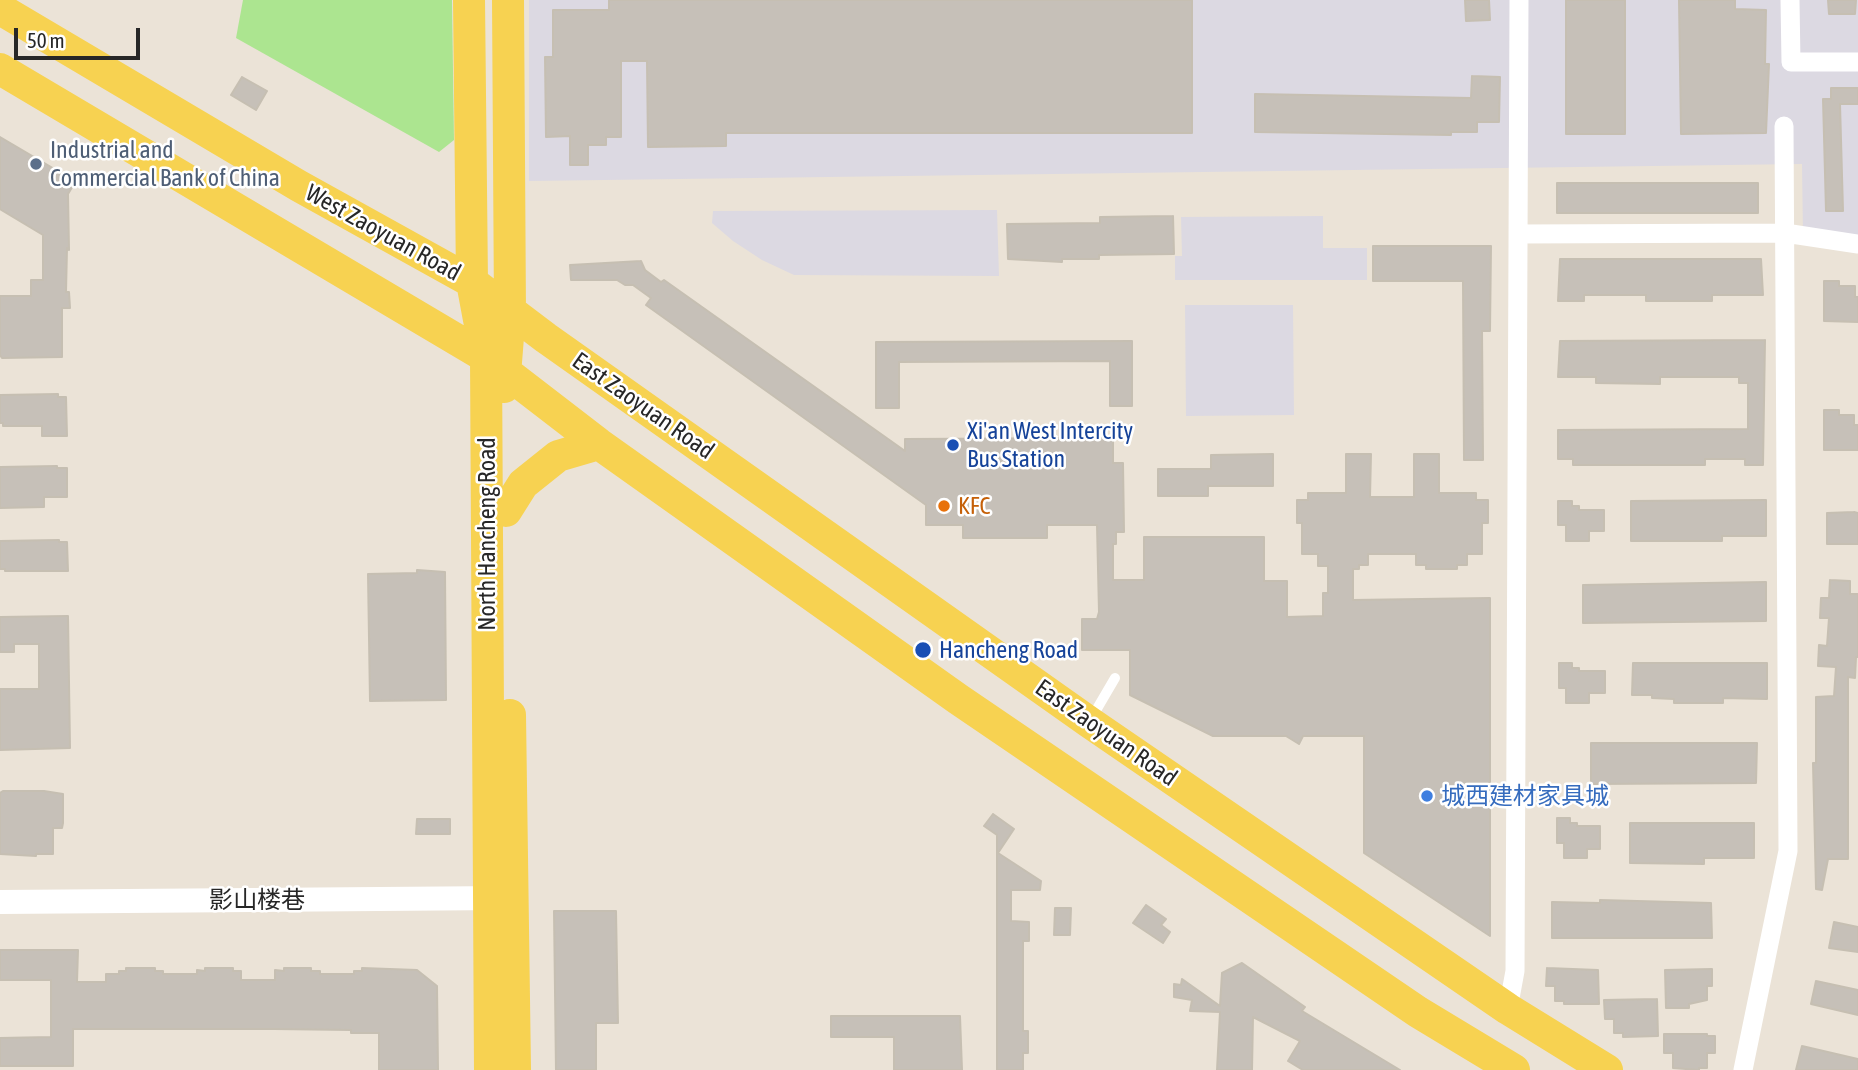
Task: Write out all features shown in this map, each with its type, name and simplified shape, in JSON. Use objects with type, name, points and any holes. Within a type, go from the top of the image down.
[{"type":"main road","name":"North Hancheng Road","points":[[469,0],[472,282],[495,365],[506,511],[501,898],[490,1070]]},
{"type":"main road","points":[[495,365],[510,312],[508,0]]},
{"type":"main road","name":"West Zaoyuan Road","points":[[0,9],[288,180],[472,282],[510,312]]},
{"type":"main road","points":[[0,69],[495,365],[599,444],[1066,774],[1418,1012],[1514,1070]]},
{"type":"main road","name":"East Zaoyuan Road","points":[[510,312],[1088,722],[1508,1009],[1607,1070]]},
{"type":"main road","name":"North Hancheng Road","points":[[495,365],[501,898],[515,1070]]},
{"type":"main road","points":[[506,511],[523,484],[558,456],[599,444]]},
{"type":"street","points":[[1508,1009],[1515,971],[1519,0]]},
{"type":"street","points":[[1790,0],[1790,62],[1858,62]]},
{"type":"street","points":[[1743,1070],[1787,851],[1784,126]]},
{"type":"street","points":[[1518,234],[1785,233],[1858,244]]},
{"type":"street","name":"影山楼巷","points":[[0,902],[501,898]]},
{"type":"lane","points":[[1088,722],[1115,678]]},
{"type":"shaded area","points":[[529,0],[1858,0],[1858,238],[1803,234],[1802,164],[529,181]]},
{"type":"shaded area","points":[[997,210],[999,276],[794,275],[762,260],[712,223],[713,211]]},
{"type":"shaded area","points":[[1323,216],[1323,248],[1367,248],[1367,280],[1175,280],[1175,256],[1182,256],[1181,217]]},
{"type":"shaded area","points":[[1185,305],[1293,305],[1294,415],[1186,416]]},
{"type":"green space","points":[[243,0],[452,0],[454,140],[439,152],[236,38]]},
{"type":"building","points":[[609,0],[1192,0],[1192,133],[726,133],[726,146],[648,147],[647,61],[621,61],[621,137],[606,137],[606,145],[588,145],[588,165],[570,165],[570,136],[546,137],[545,57],[553,57],[553,10],[609,10]]},
{"type":"building","points":[[1465,0],[1489,0],[1490,20],[1466,21]]},
{"type":"building","points":[[1566,0],[1625,0],[1625,134],[1566,134]]},
{"type":"building","points":[[1679,0],[1735,0],[1735,9],[1766,10],[1765,64],[1769,64],[1766,133],[1681,134]]},
{"type":"building","points":[[1828,0],[1856,0],[1855,14],[1829,14]]},
{"type":"building","points":[[1472,76],[1500,77],[1499,122],[1477,122],[1477,132],[1451,132],[1451,135],[1255,132],[1255,94],[1471,98]]},
{"type":"building","points":[[242,77],[267,91],[256,110],[231,95]]},
{"type":"building","points":[[1831,88],[1858,88],[1858,104],[1840,104],[1843,211],[1826,211],[1823,99],[1831,99]]},
{"type":"building","points":[[0,137],[68,177],[66,179],[74,184],[68,194],[69,250],[67,248],[66,292],[69,292],[70,308],[62,308],[62,357],[2,358],[0,355],[0,296],[31,296],[31,280],[43,280],[43,235],[0,209]]},
{"type":"building","points":[[1557,183],[1758,183],[1758,213],[1557,213]]},
{"type":"building","points":[[1173,216],[1174,254],[1099,255],[1099,259],[1062,259],[1062,262],[1008,259],[1007,224],[1100,223],[1100,217]]},
{"type":"building","points":[[1373,246],[1491,246],[1490,331],[1482,331],[1483,460],[1464,460],[1463,281],[1373,281]]},
{"type":"building","points":[[1560,259],[1761,259],[1763,295],[1712,295],[1712,301],[1646,301],[1646,295],[1584,295],[1584,301],[1558,301]]},
{"type":"building","points":[[641,261],[645,270],[661,282],[664,280],[905,451],[905,439],[1113,438],[1113,463],[1123,463],[1124,532],[1116,532],[1116,544],[1113,544],[1113,580],[1144,580],[1144,537],[1264,537],[1264,581],[1287,581],[1287,617],[1323,616],[1323,593],[1328,593],[1328,566],[1318,566],[1318,554],[1302,554],[1302,523],[1297,523],[1297,500],[1308,500],[1308,493],[1346,493],[1346,454],[1371,454],[1370,497],[1414,497],[1414,454],[1439,454],[1439,493],[1476,493],[1476,500],[1488,500],[1488,523],[1482,523],[1482,554],[1467,554],[1467,565],[1457,565],[1457,569],[1426,569],[1426,565],[1416,565],[1416,554],[1368,554],[1368,565],[1359,565],[1359,569],[1353,569],[1353,600],[1490,598],[1490,936],[1364,853],[1364,736],[1303,736],[1299,744],[1286,736],[1213,736],[1130,695],[1130,650],[1082,650],[1082,619],[1097,619],[1099,612],[1097,525],[1047,525],[1047,538],[963,538],[963,525],[926,525],[926,505],[646,305],[651,298],[633,285],[625,285],[617,280],[571,280],[570,265]]},
{"type":"building","points":[[1824,281],[1839,281],[1839,286],[1855,286],[1858,322],[1824,321]]},
{"type":"building","points":[[1765,340],[1763,465],[1745,465],[1745,459],[1705,459],[1705,465],[1573,465],[1573,459],[1558,459],[1558,430],[1748,429],[1748,383],[1739,383],[1739,377],[1660,377],[1660,384],[1596,383],[1596,377],[1558,377],[1560,341]]},
{"type":"building","points":[[1132,341],[1132,406],[1110,406],[1110,361],[899,362],[899,408],[876,408],[876,342]]},
{"type":"building","points":[[58,394],[58,397],[66,397],[67,436],[42,436],[42,426],[3,426],[3,423],[0,423],[0,395]]},
{"type":"building","points":[[1824,410],[1839,410],[1839,415],[1854,415],[1854,425],[1858,425],[1858,450],[1824,450]]},
{"type":"building","points":[[1273,454],[1273,486],[1208,486],[1208,496],[1158,496],[1158,469],[1211,469],[1211,455]]},
{"type":"building","points":[[0,467],[67,468],[67,497],[44,497],[44,507],[0,508]]},
{"type":"building","points":[[1766,500],[1766,536],[1722,536],[1722,541],[1631,541],[1631,501]]},
{"type":"building","points":[[1558,501],[1572,501],[1572,506],[1579,506],[1579,510],[1604,510],[1604,531],[1589,531],[1589,541],[1566,541],[1566,525],[1558,525]]},
{"type":"building","points":[[1827,513],[1858,513],[1858,544],[1827,544]]},
{"type":"building","points":[[0,541],[67,542],[68,571],[0,569]]},
{"type":"building","points":[[417,570],[445,572],[446,700],[370,701],[368,574],[417,573]]},
{"type":"building","points":[[1830,580],[1850,581],[1850,594],[1858,594],[1858,657],[1855,678],[1848,677],[1848,859],[1828,859],[1822,890],[1816,889],[1813,763],[1816,763],[1816,697],[1834,696],[1836,667],[1818,666],[1819,645],[1827,646],[1829,618],[1820,618],[1821,598],[1829,598]]},
{"type":"building","points":[[1766,582],[1766,621],[1583,623],[1583,585]]},
{"type":"building","points":[[68,616],[70,748],[0,750],[0,689],[39,689],[39,644],[14,644],[14,652],[0,652],[0,617]]},
{"type":"building","points":[[1559,663],[1572,663],[1572,668],[1579,668],[1579,671],[1605,671],[1605,693],[1589,693],[1589,703],[1566,703],[1566,688],[1559,688]]},
{"type":"building","points":[[1633,663],[1767,663],[1767,699],[1723,698],[1723,703],[1674,703],[1674,699],[1632,695]]},
{"type":"building","points":[[1591,743],[1757,743],[1756,783],[1591,784]]},
{"type":"building","points":[[0,793],[63,794],[63,823],[62,828],[53,828],[53,854],[0,854]]},
{"type":"building","points":[[993,814],[1014,829],[998,853],[1041,881],[1040,890],[1011,890],[1011,921],[1029,922],[1029,941],[1023,941],[1023,1031],[1028,1031],[1028,1053],[1023,1053],[1023,1070],[997,1070],[997,835],[984,826]]},
{"type":"building","points":[[1557,818],[1570,818],[1570,823],[1577,823],[1577,826],[1600,826],[1600,849],[1587,849],[1587,858],[1564,858],[1564,843],[1557,843]]},
{"type":"building","points":[[417,819],[450,819],[450,834],[416,834]]},
{"type":"building","points":[[1630,823],[1754,823],[1754,858],[1704,858],[1704,864],[1630,863]]},
{"type":"building","points":[[1600,900],[1711,903],[1712,938],[1552,938],[1552,902],[1600,903]]},
{"type":"building","points":[[1146,905],[1166,919],[1161,925],[1170,932],[1163,943],[1133,923]]},
{"type":"building","points":[[1055,908],[1071,908],[1070,935],[1054,935]]},
{"type":"building","points":[[554,911],[616,911],[618,1023],[596,1023],[596,1070],[556,1070]]},
{"type":"building","points":[[1834,922],[1858,927],[1858,952],[1829,948]]},
{"type":"building","points":[[0,950],[78,950],[77,982],[106,982],[106,974],[119,974],[119,971],[126,971],[126,968],[155,968],[155,971],[163,971],[163,974],[197,974],[197,970],[205,971],[205,968],[233,968],[233,971],[241,971],[241,980],[275,980],[275,970],[284,971],[284,968],[311,968],[311,971],[320,971],[320,974],[354,974],[354,971],[362,971],[362,968],[417,970],[437,986],[438,1070],[379,1070],[379,1033],[274,1029],[73,1029],[73,1066],[0,1066],[0,1038],[51,1037],[51,980],[0,980]]},
{"type":"building","points":[[1242,963],[1305,1007],[1302,1011],[1400,1070],[1303,1070],[1288,1061],[1300,1041],[1253,1017],[1252,1070],[1217,1070],[1220,1012],[1190,1011],[1192,1000],[1174,997],[1174,984],[1181,985],[1182,979],[1220,1006],[1222,973]]},
{"type":"building","points":[[1547,968],[1598,970],[1599,1004],[1564,1004],[1564,1001],[1555,1001],[1555,986],[1546,986]]},
{"type":"building","points":[[1712,969],[1712,986],[1707,986],[1707,1000],[1689,1004],[1689,1008],[1666,1008],[1665,970]]},
{"type":"building","points":[[1816,981],[1858,990],[1858,1015],[1811,1004]]},
{"type":"building","points":[[1657,999],[1658,1036],[1623,1037],[1623,1033],[1614,1033],[1614,1019],[1605,1019],[1604,1000]]},
{"type":"building","points":[[831,1016],[960,1016],[962,1070],[894,1070],[894,1037],[831,1037]]},
{"type":"building","points":[[1664,1034],[1715,1036],[1715,1053],[1707,1053],[1707,1068],[1673,1068],[1673,1053],[1664,1053]]},
{"type":"building","points":[[1802,1046],[1858,1059],[1858,1070],[1796,1070]]},
{"type":"place","name":"Industrial and Commercial Bank of China","points":[[36,164]]},
{"type":"place","name":"Xi'an West Intercity Bus Station","points":[[953,445]]},
{"type":"place","name":"KFC","points":[[944,506]]},
{"type":"place","name":"Hancheng Road","points":[[923,650]]},
{"type":"place","name":"城西建材家具城","points":[[1427,796]]}]
